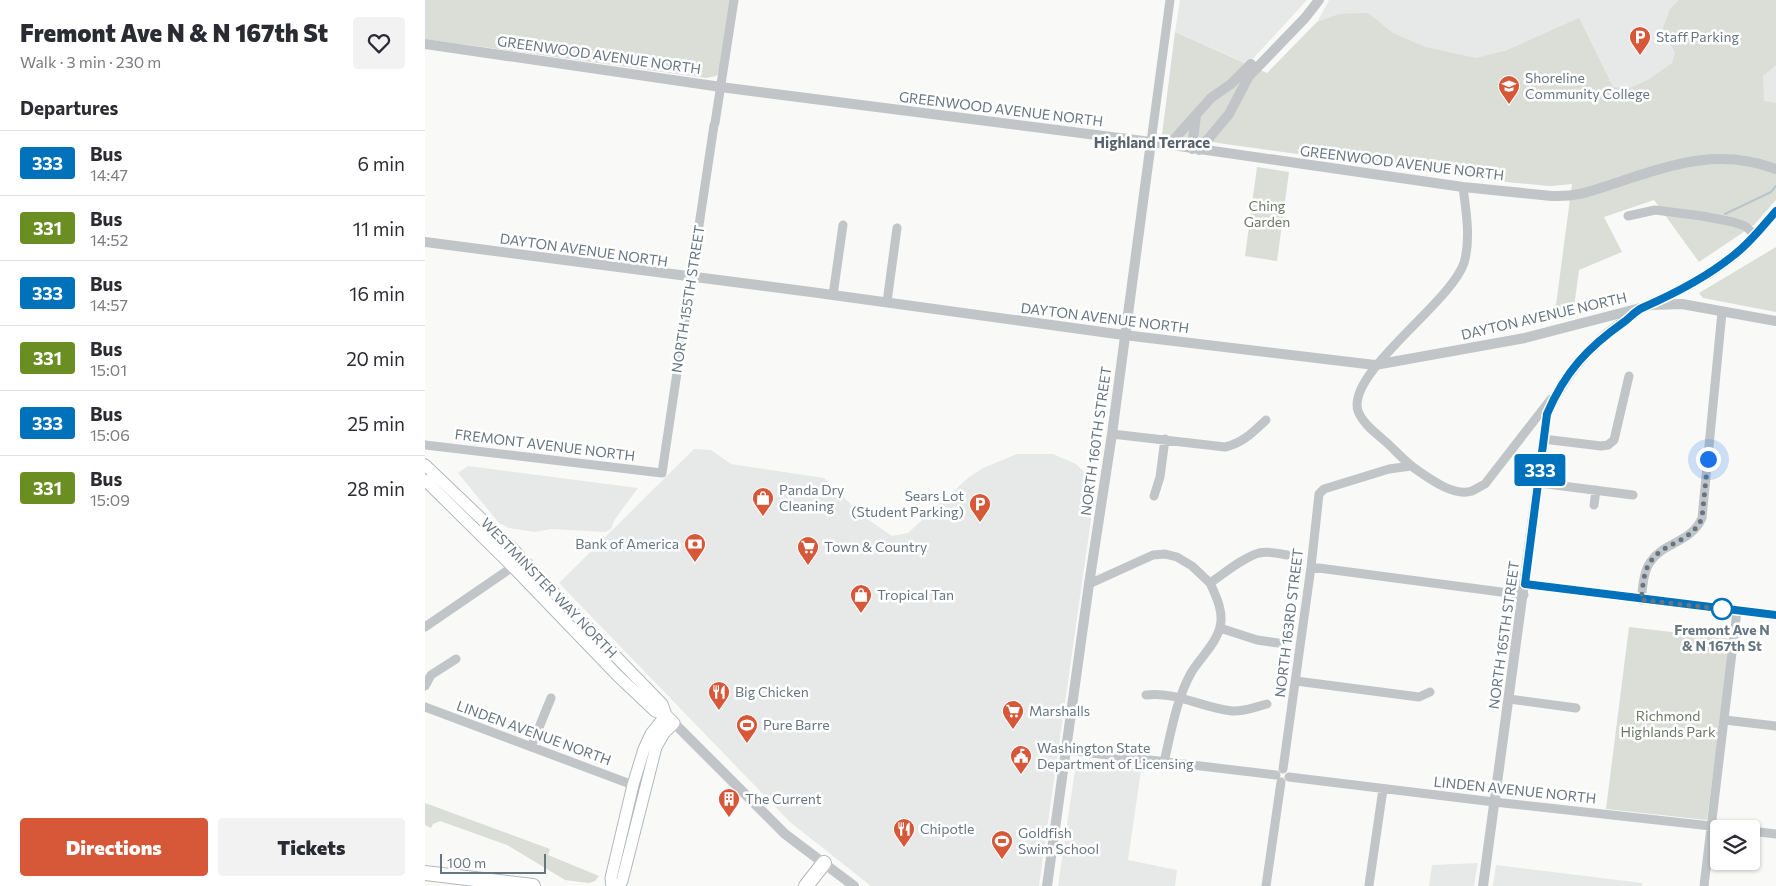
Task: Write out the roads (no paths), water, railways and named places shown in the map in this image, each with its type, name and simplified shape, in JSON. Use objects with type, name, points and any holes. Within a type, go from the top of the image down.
[{"type":"highway","points":[[806,886],[824,863]]},
{"type":"highway","points":[[425,873],[533,886]]},
{"type":"main road","name":"WESTMINSTER WAY NORTH","points":[[425,465],[518,563],[662,704],[670,719]]},
{"type":"main road","name":"WESTMINSTER WAY NORTH","points":[[425,480],[518,563]]},
{"type":"main road","points":[[612,886],[611,878],[633,785],[644,749],[651,734],[670,719]]},
{"type":"main road","points":[[619,886],[622,881],[656,747],[665,733],[670,719]]},
{"type":"street","name":"NORTH 155TH STREET","points":[[662,473],[734,0]]},
{"type":"street","name":"NORTH 160TH STREET","points":[[1047,886],[1112,434],[1170,0]]},
{"type":"street","points":[[1196,149],[1229,114],[1249,76],[1305,18],[1319,0]]},
{"type":"street","points":[[1169,145],[1211,98],[1231,84],[1282,34],[1305,18]]},
{"type":"street","name":"GREENWOOD AVENUE NORTH","points":[[425,44],[720,87],[1151,142],[1463,187],[1567,197],[1590,193],[1668,166],[1713,158],[1739,159],[1776,169]]},
{"type":"street","points":[[1196,115],[1196,149]]},
{"type":"street","points":[[1463,187],[1468,222],[1464,263],[1440,300],[1375,365],[1358,398],[1357,408],[1362,419],[1411,466],[1439,485],[1470,492],[1485,484],[1558,390]]},
{"type":"street","points":[[1628,216],[1655,210],[1702,216],[1745,226],[1755,235]]},
{"type":"street","points":[[1652,305],[1734,256],[1776,211]]},
{"type":"street","points":[[833,295],[843,225]]},
{"type":"street","points":[[887,302],[897,228]]},
{"type":"street","name":"DAYTON AVENUE NORTH","points":[[425,242],[1124,335],[1375,365],[1525,338],[1652,305],[1685,304],[1776,322]]},
{"type":"street","points":[[1683,288],[1681,297],[1685,304]]},
{"type":"street","name":"NORTH 165TH STREET","points":[[1483,886],[1547,414],[1558,390],[1581,359],[1609,332],[1640,309]]},
{"type":"street","points":[[1641,600],[1646,572],[1650,562],[1655,556],[1690,534],[1698,527],[1702,518],[1722,312]]},
{"type":"street","points":[[1599,318],[1608,324],[1609,332]]},
{"type":"street","points":[[1543,439],[1608,446],[1614,440],[1629,376]]},
{"type":"street","points":[[1112,434],[1225,447],[1237,444],[1245,439],[1266,420]]},
{"type":"street","points":[[1154,496],[1160,477],[1165,439]]},
{"type":"street","name":"FREMONT AVENUE NORTH","points":[[425,445],[662,473]]},
{"type":"street","name":"NORTH 163RD STREET","points":[[1266,886],[1296,681],[1319,494],[1324,489],[1389,469],[1411,466]]},
{"type":"street","points":[[1539,483],[1633,495]]},
{"type":"street","points":[[1594,505],[1596,490]]},
{"type":"street","points":[[1210,582],[1250,557],[1260,553],[1287,554]]},
{"type":"street","points":[[1089,584],[1153,555],[1165,554],[1177,557],[1192,566],[1210,582],[1218,601],[1221,615],[1220,628],[1192,672],[1179,699],[1164,762]]},
{"type":"street","points":[[425,627],[518,563]]},
{"type":"street","points":[[1311,567],[1776,615]]},
{"type":"street","points":[[1712,820],[1737,611]]},
{"type":"street","points":[[1220,628],[1257,640],[1278,643]]},
{"type":"street","points":[[425,686],[431,675],[456,659]]},
{"type":"street","points":[[1296,681],[1419,697],[1430,692]]},
{"type":"street","points":[[1146,695],[1156,694],[1191,700],[1231,711],[1240,711],[1267,704]]},
{"type":"street","points":[[531,747],[551,698]]},
{"type":"street","points":[[1509,699],[1577,708]]},
{"type":"street","name":"LINDEN AVENUE NORTH","points":[[425,707],[633,785]]},
{"type":"street","name":"WESTMINSTER WAY NORTH","points":[[670,719],[780,830],[854,886]]},
{"type":"street","points":[[1725,720],[1776,726]]},
{"type":"street","name":"LINDEN AVENUE NORTH","points":[[1066,750],[1494,802],[1710,825]]},
{"type":"street","points":[[1369,886],[1383,789]]},
{"type":"street","points":[[1760,831],[1776,834]]},
{"type":"street","points":[[1704,886],[1710,834]]},
{"type":"waterway","points":[[1725,214],[1771,192],[1776,186]]},
{"type":"place","name":"Staff Parking","points":[[1640,56]]},
{"type":"place","name":"Shoreline Community College","points":[[1509,105]]},
{"type":"place","name":"Panda Dry Cleaning","points":[[763,517]]},
{"type":"place","name":"Sears Lot (Student Parking)","points":[[980,523]]},
{"type":"place","name":"Bank of America","points":[[695,563]]},
{"type":"place","name":"Town & Country","points":[[808,566]]},
{"type":"place","name":"Fremont Ave N & N 167th St","points":[[1722,609]]},
{"type":"place","name":"Tropical Tan","points":[[861,614]]},
{"type":"place","name":"Big Chicken","points":[[719,711]]},
{"type":"place","name":"Marshalls","points":[[1013,730]]},
{"type":"place","name":"Pure Barre","points":[[747,744]]},
{"type":"place","name":"Washington State Department of Licensing","points":[[1021,775]]},
{"type":"place","name":"The Current","points":[[729,818]]},
{"type":"place","name":"Chipotle","points":[[904,848]]},
{"type":"place","name":"Goldfish Swim School","points":[[1002,860]]},
{"type":"district","name":"Highland Terrace","points":[[1152,143]]},
{"type":"park label","name":"Ching Garden","points":[[1267,214]]},
{"type":"park label","name":"Richmond Highlands Park","points":[[1668,724]]}]
